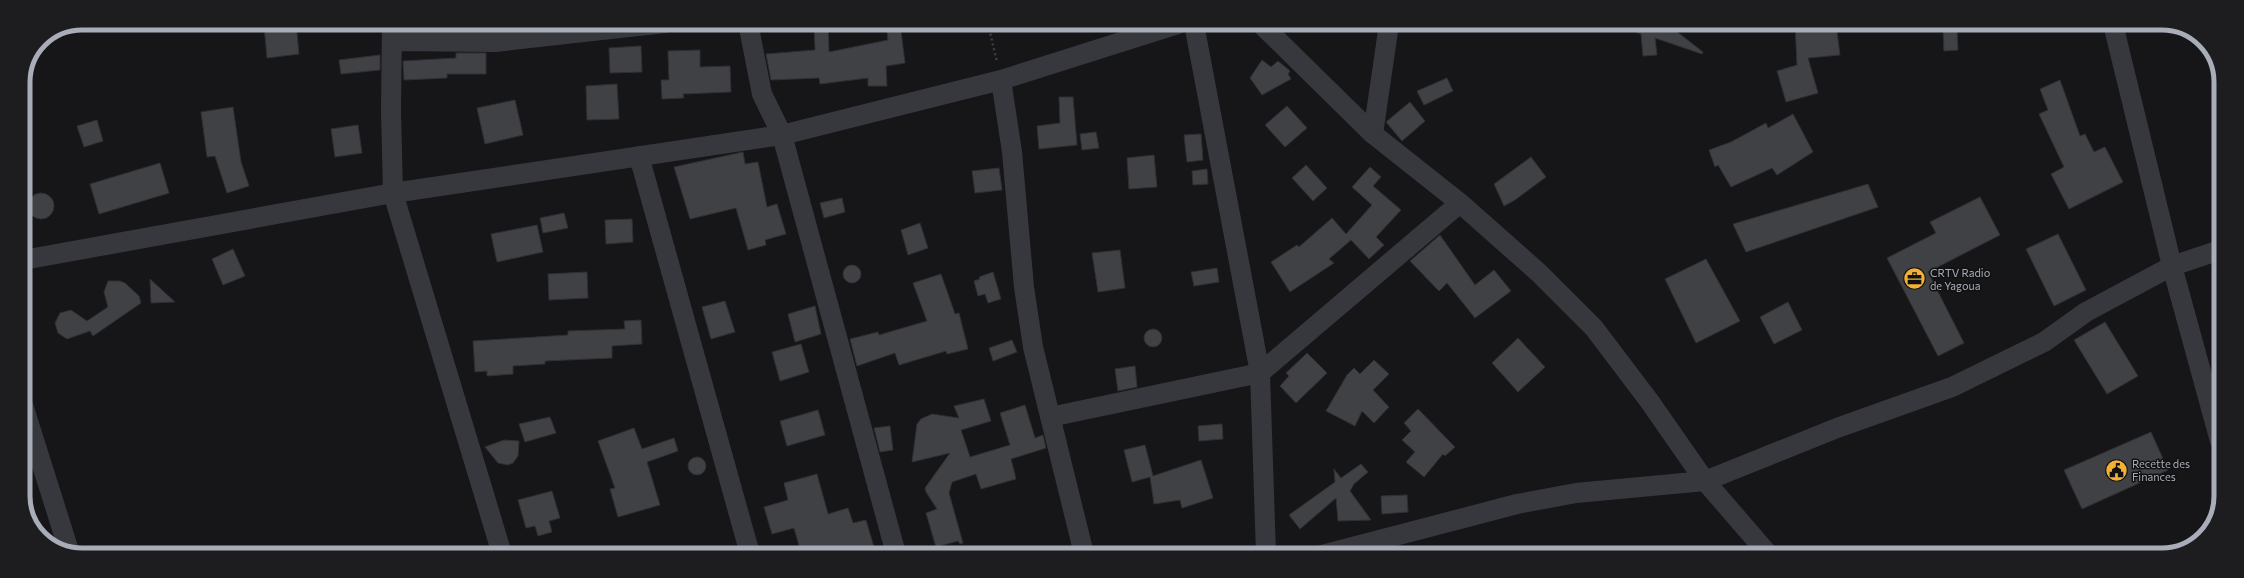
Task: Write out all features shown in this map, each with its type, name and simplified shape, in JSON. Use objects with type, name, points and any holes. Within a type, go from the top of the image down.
[{"type":"street","points":[[500,548],[393,192],[391,110],[392,32],[495,42],[602,30]]},
{"type":"street","points":[[749,30],[762,94],[782,135],[894,548]]},
{"type":"street","points":[[30,259],[393,192],[782,135],[1001,80],[1159,30]]},
{"type":"street","points":[[1195,30],[1260,372],[1266,548]]},
{"type":"street","points":[[1267,30],[1373,134],[1460,203],[1539,273],[1594,328],[1650,402],[1705,481],[1763,548]]},
{"type":"street","points":[[1373,134],[1388,30]]},
{"type":"street","points":[[2114,30],[2172,266],[2214,419]]},
{"type":"street","points":[[1001,80],[1012,152],[1024,287],[1033,347],[1082,548]]},
{"type":"street","points":[[639,156],[748,548]]},
{"type":"street","points":[[1050,418],[1260,372],[1460,203]]},
{"type":"street","points":[[1345,548],[1517,504],[1576,493],[1705,481],[1837,428],[1952,387],[2044,342],[2086,312],[2172,266],[2214,252]]},
{"type":"street","points":[[30,427],[67,546]]},
{"type":"path","points":[[989,30],[1001,80]]},
{"type":"building","points":[[264,30],[297,30],[299,54],[267,58]]},
{"type":"building","points":[[814,30],[828,30],[829,52],[888,40],[887,30],[901,30],[905,63],[886,66],[887,86],[868,86],[868,78],[820,84],[819,78],[771,80],[766,54],[815,50]]},
{"type":"building","points":[[1630,30],[1675,30],[1703,52],[1702,54],[1655,38],[1657,55],[1643,56],[1641,34]]},
{"type":"building","points":[[1795,30],[1837,30],[1840,55],[1808,58],[1818,93],[1786,102],[1777,71],[1797,65]]},
{"type":"building","points":[[1957,30],[1958,50],[1944,51],[1943,31]]},
{"type":"building","points":[[641,46],[642,72],[610,73],[609,48]]},
{"type":"building","points":[[700,50],[700,67],[730,66],[731,92],[683,94],[684,98],[662,99],[661,80],[669,80],[668,51]]},
{"type":"building","points":[[456,53],[486,53],[486,74],[447,74],[447,78],[404,80],[403,61],[456,58]]},
{"type":"building","points":[[380,55],[380,70],[341,74],[339,60]]},
{"type":"building","points":[[1262,60],[1271,67],[1278,61],[1290,71],[1288,74],[1291,79],[1262,95],[1250,78]]},
{"type":"building","points":[[1447,78],[1453,91],[1424,105],[1417,91]]},
{"type":"building","points":[[2060,80],[2080,136],[2085,134],[2094,152],[2105,147],[2123,182],[2069,209],[2051,174],[2064,167],[2039,114],[2048,110],[2040,89]]},
{"type":"building","points":[[617,84],[619,119],[587,120],[586,86]]},
{"type":"building","points":[[1059,97],[1073,97],[1077,145],[1039,149],[1037,126],[1060,123]]},
{"type":"building","points":[[515,100],[523,135],[485,144],[477,108]]},
{"type":"building","points":[[1410,102],[1425,121],[1402,141],[1386,122]]},
{"type":"building","points":[[1287,106],[1307,128],[1285,147],[1265,125]]},
{"type":"building","points":[[233,107],[241,162],[249,186],[227,193],[215,156],[207,157],[201,112]]},
{"type":"building","points":[[1793,114],[1813,152],[1777,175],[1772,168],[1731,187],[1718,165],[1715,167],[1709,150],[1731,142],[1766,123],[1768,128]]},
{"type":"building","points":[[97,120],[103,141],[84,147],[77,126]]},
{"type":"building","points":[[358,125],[362,153],[335,157],[331,129]]},
{"type":"building","points":[[1096,132],[1099,148],[1082,150],[1080,134]]},
{"type":"building","points":[[1201,134],[1203,160],[1187,162],[1184,135]]},
{"type":"building","points":[[743,152],[745,164],[758,162],[767,207],[777,204],[786,234],[765,240],[766,245],[748,250],[736,208],[690,219],[674,167]]},
{"type":"building","points":[[1154,155],[1157,187],[1129,189],[1127,158]]},
{"type":"building","points":[[1531,157],[1546,177],[1515,200],[1504,206],[1494,184]]},
{"type":"building","points":[[160,163],[169,193],[99,214],[90,184]]},
{"type":"building","points":[[1306,165],[1327,188],[1313,201],[1292,178]]},
{"type":"building","points":[[1370,167],[1381,177],[1373,186],[1401,210],[1376,237],[1384,245],[1369,259],[1351,240],[1329,259],[1334,263],[1290,292],[1271,262],[1297,245],[1299,247],[1332,218],[1346,234],[1372,205],[1352,187]]},
{"type":"building","points":[[999,168],[1002,190],[975,193],[972,171]]},
{"type":"building","points":[[1207,169],[1208,184],[1193,185],[1192,171]]},
{"type":"building","points":[[1868,184],[1878,207],[1746,252],[1733,224]]},
{"type":"building","points":[[36,194],[46,194],[53,201],[53,211],[46,218],[36,218],[30,212],[30,200]]},
{"type":"building","name":"CRTV Radio de Yagoua","points":[[1980,197],[2000,235],[1928,272],[1964,343],[1938,356],[1887,258],[1936,233],[1930,222]]},
{"type":"building","points":[[842,198],[845,212],[824,218],[820,203]]},
{"type":"building","points":[[564,213],[568,228],[543,233],[540,218]]},
{"type":"building","points":[[632,219],[633,242],[606,244],[605,220]]},
{"type":"building","points":[[920,223],[928,248],[908,255],[901,230]]},
{"type":"building","points":[[537,225],[543,252],[497,262],[491,234]]},
{"type":"building","points":[[2058,234],[2086,290],[2054,306],[2026,249]]},
{"type":"building","points":[[1440,235],[1475,285],[1494,270],[1511,291],[1475,318],[1447,283],[1439,291],[1410,261]]},
{"type":"building","points":[[233,249],[245,276],[223,285],[212,259]]},
{"type":"building","points":[[1120,250],[1125,288],[1098,292],[1092,253]]},
{"type":"building","points":[[1706,259],[1740,321],[1696,343],[1665,279]]},
{"type":"building","points":[[852,265],[858,268],[861,274],[858,280],[852,283],[846,280],[843,274],[846,268]]},
{"type":"building","points":[[1217,268],[1219,282],[1194,286],[1191,272]]},
{"type":"building","points":[[587,272],[588,298],[549,300],[548,274]]},
{"type":"building","points":[[993,272],[1001,299],[988,303],[985,294],[978,296],[974,281],[980,279],[979,277]]},
{"type":"building","points":[[941,274],[955,314],[959,313],[968,349],[947,354],[946,351],[899,365],[895,353],[857,366],[850,339],[878,332],[879,335],[927,321],[913,283]]},
{"type":"building","points":[[150,279],[175,302],[151,303]]},
{"type":"building","points":[[108,281],[120,281],[125,283],[139,296],[141,303],[93,336],[90,331],[67,339],[58,333],[55,323],[60,313],[71,310],[87,321],[108,307],[104,292]]},
{"type":"building","points":[[725,301],[735,332],[711,339],[702,307]]},
{"type":"building","points":[[1788,302],[1802,330],[1774,344],[1760,317]]},
{"type":"building","points":[[815,306],[821,334],[795,342],[788,314]]},
{"type":"building","points":[[641,320],[642,344],[612,346],[612,358],[545,361],[545,364],[513,366],[513,374],[487,376],[487,371],[475,372],[473,341],[568,335],[568,331],[625,329],[624,321]]},
{"type":"building","points":[[2105,322],[2138,376],[2107,394],[2074,340]]},
{"type":"building","points":[[1149,329],[1157,329],[1162,334],[1160,345],[1157,347],[1149,347],[1144,342],[1144,334]]},
{"type":"building","points":[[1518,338],[1545,367],[1518,392],[1492,363]]},
{"type":"building","points":[[1012,340],[1017,352],[993,361],[989,348]]},
{"type":"building","points":[[801,344],[809,372],[780,381],[772,352]]},
{"type":"building","points":[[1307,353],[1327,373],[1296,403],[1280,386],[1289,376],[1286,373]]},
{"type":"building","points":[[1374,360],[1389,374],[1373,390],[1389,407],[1374,423],[1362,411],[1355,426],[1326,411],[1347,375],[1354,368],[1360,374]]},
{"type":"building","points":[[1135,366],[1137,387],[1118,391],[1115,369]]},
{"type":"building","points":[[984,399],[991,421],[961,430],[970,457],[1010,445],[1000,413],[1025,405],[1035,438],[1043,435],[1046,448],[1011,459],[1016,479],[981,489],[976,474],[952,482],[949,493],[963,543],[960,544],[958,541],[936,547],[926,513],[937,509],[925,488],[950,453],[912,462],[917,424],[921,419],[932,414],[959,418],[954,406]]},
{"type":"building","points":[[1418,409],[1455,447],[1445,456],[1443,454],[1424,477],[1406,462],[1415,452],[1402,440],[1411,431],[1404,423]]},
{"type":"building","points":[[818,410],[825,435],[787,446],[780,421]]},
{"type":"building","points":[[550,417],[556,433],[525,442],[519,424]]},
{"type":"building","points":[[1222,424],[1223,439],[1199,441],[1198,426]]},
{"type":"building","points":[[890,426],[893,450],[880,452],[874,428]]},
{"type":"building","points":[[634,428],[642,449],[674,438],[678,451],[647,462],[660,505],[618,517],[610,489],[615,488],[598,441]]},
{"type":"building","name":"Recette des Finances","points":[[2151,432],[2168,470],[2082,509],[2064,470]]},
{"type":"building","points":[[504,440],[519,441],[518,456],[513,463],[508,465],[498,463],[485,447]]},
{"type":"building","points":[[1145,445],[1153,476],[1201,460],[1213,498],[1182,508],[1180,500],[1154,504],[1150,477],[1132,482],[1124,450]]},
{"type":"building","points":[[697,457],[703,460],[706,466],[703,472],[697,475],[691,472],[688,466],[691,460]]},
{"type":"building","points":[[1361,464],[1368,472],[1354,484],[1350,491],[1371,520],[1338,521],[1336,498],[1300,529],[1289,515],[1335,482],[1334,469],[1341,478]]},
{"type":"building","points":[[817,474],[828,514],[848,508],[853,523],[866,520],[874,548],[800,548],[794,528],[772,534],[764,507],[788,500],[784,483]]},
{"type":"building","points":[[552,491],[560,518],[549,521],[552,532],[538,536],[535,526],[526,528],[518,500]]},
{"type":"building","points":[[1407,495],[1408,512],[1382,514],[1381,496]]},
{"type":"place","name":"CRTV Radio de Yagoua","points":[[1914,279]]},
{"type":"place","name":"Recette des Finances","points":[[2116,470]]}]
